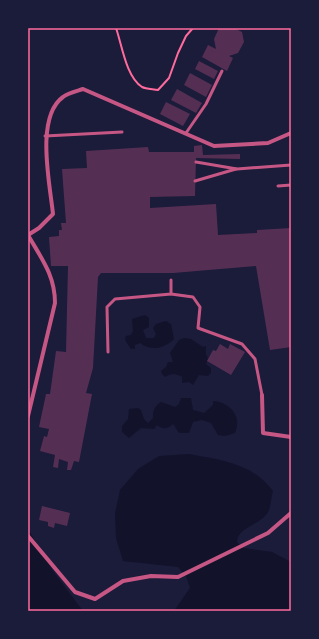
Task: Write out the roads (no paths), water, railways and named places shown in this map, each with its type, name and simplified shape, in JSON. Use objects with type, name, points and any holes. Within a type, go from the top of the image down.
[{"type":"street","points":[[28,416],[55,303],[55,289],[51,276],[28,235],[39,228],[53,214],[46,136],[50,113],[63,97],[83,89],[214,146],[268,144],[291,133]]},
{"type":"street","points":[[262,395],[263,433],[291,437]]},
{"type":"street","points":[[28,536],[75,592],[95,599],[123,581],[151,576],[178,577],[268,533],[291,513]]},
{"type":"lane","points":[[186,133],[206,104],[222,72]]},
{"type":"lane","points":[[46,136],[122,132]]},
{"type":"lane","points":[[196,162],[237,169]]},
{"type":"lane","points":[[195,180],[237,169],[291,165]]},
{"type":"lane","points":[[278,186],[291,185]]},
{"type":"lane","points":[[171,280],[171,294]]},
{"type":"lane","points":[[108,352],[107,306],[115,299],[171,294],[193,297],[200,307],[198,328],[242,344],[255,359],[262,395]]}]
